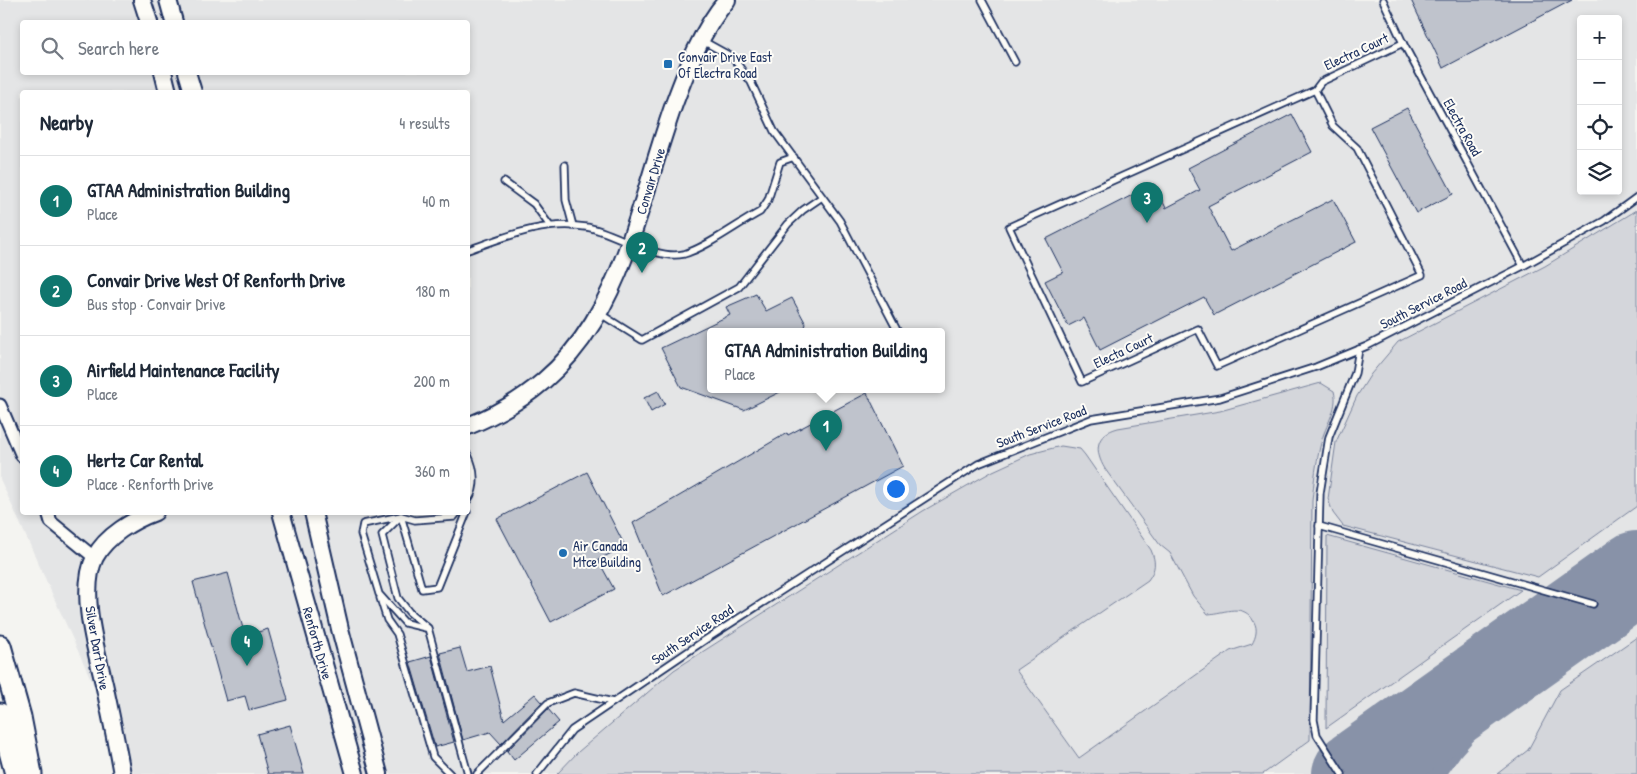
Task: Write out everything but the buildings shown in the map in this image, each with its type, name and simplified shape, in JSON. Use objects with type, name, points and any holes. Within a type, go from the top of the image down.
[{"type":"highway","points":[[0,646],[20,717],[31,774]]},
{"type":"highway","points":[[0,714],[16,774]]},
{"type":"street","points":[[142,0],[148,20]]},
{"type":"street","points":[[168,0],[173,20]]},
{"type":"street","name":"Convair Drive","points":[[470,425],[522,397],[547,379],[565,361],[599,313],[618,278],[668,120],[682,82],[701,40],[727,0]]},
{"type":"street","points":[[164,75],[168,90]]},
{"type":"street","points":[[188,75],[192,90]]},
{"type":"street","points":[[0,406],[20,451]]},
{"type":"street","points":[[49,515],[51,522],[95,558],[118,532],[148,515]]},
{"type":"street","name":"Renforth Drive","points":[[282,515],[355,774]]},
{"type":"street","name":"Renforth Drive","points":[[314,515],[340,629],[379,774]]},
{"type":"street","name":"Silver Dart Drive","points":[[95,558],[89,582],[91,621],[122,774]]},
{"type":"lane","points":[[982,0],[1014,62]]},
{"type":"lane","name":"Electra Road","points":[[1383,0],[1403,43],[1523,266]]},
{"type":"lane","points":[[701,40],[732,57],[751,82],[774,130],[840,221],[896,328]]},
{"type":"lane","name":"Electra Court","points":[[1321,82],[1403,43]]},
{"type":"lane","name":"Electa Court","points":[[1315,90],[1333,126],[1357,148],[1422,275],[1217,366],[1198,329],[1082,382],[1008,227],[1315,90],[1321,82]]},
{"type":"lane","points":[[470,249],[511,235],[550,226],[573,226],[586,227],[630,243],[671,254],[683,254],[760,212],[768,200],[780,162],[794,157]]},
{"type":"lane","points":[[565,165],[566,200],[573,226]]},
{"type":"lane","points":[[504,182],[534,204],[550,226]]},
{"type":"lane","points":[[599,313],[642,340],[739,287],[788,224],[803,210],[822,197]]},
{"type":"lane","name":"South Service Road","points":[[537,774],[572,730],[978,464],[1092,419],[1220,398],[1316,367],[1359,349],[1523,266],[1604,221],[1637,197]]},
{"type":"lane","points":[[1342,774],[1317,735],[1314,720],[1320,493],[1329,437],[1355,373],[1359,349]]},
{"type":"lane","points":[[470,460],[475,488],[470,496]]},
{"type":"lane","points":[[450,774],[433,757],[397,634],[387,620],[361,534],[363,524],[401,516],[415,520],[434,520],[454,517],[456,515]]},
{"type":"lane","points":[[401,516],[422,590],[437,587],[465,515]]},
{"type":"lane","points":[[401,516],[382,535],[398,598],[409,612],[428,628],[468,774]]},
{"type":"lane","points":[[1319,526],[1593,604]]},
{"type":"lane","points":[[379,594],[405,623],[428,628]]},
{"type":"lane","points":[[477,774],[548,703],[574,693],[613,702]]},
{"type":"shaded area","points":[[0,0],[1637,0],[1637,774],[134,774],[0,479]]},
{"type":"shaded area","points":[[1637,210],[1637,506],[1538,577],[1343,526],[1333,513],[1328,499],[1336,442],[1357,396],[1371,374],[1398,342],[1545,266]]},
{"type":"shaded area","points":[[1321,383],[1334,391],[1335,404],[1319,450],[1312,501],[1310,740],[1263,774],[557,774],[578,752],[674,670],[923,511],[993,471],[1030,454],[1061,446],[1080,449],[1085,455],[1151,550],[1154,558],[1154,569],[1148,580],[1016,670],[1079,758],[1230,651],[1252,644],[1256,633],[1254,622],[1245,612],[1234,610],[1208,614],[1193,596],[1170,553],[1160,545],[1105,469],[1098,450],[1101,439],[1105,434],[1118,428],[1220,411]]},
{"type":"shaded area","points":[[1327,536],[1521,590],[1326,728]]},
{"type":"shaded area","points":[[1637,637],[1637,774],[1497,774],[1528,750],[1560,690]]},
{"type":"taxiway","points":[[1427,774],[1447,745],[1535,645]]},
{"type":"runway","points":[[1354,774],[1637,573]]},
{"type":"place","name":"Convair Drive East Of Electra Road","points":[[668,64]]},
{"type":"place","name":"Airfield Maintenance Facility","points":[[1147,223]]},
{"type":"place","name":"Convair Drive West Of Renforth Drive","points":[[642,273]]},
{"type":"place","name":"GTAA Administration Building","points":[[826,451]]},
{"type":"place","name":"Air Canada Mtce Building","points":[[563,553]]},
{"type":"place","name":"Hertz Car Rental","points":[[247,666]]}]
